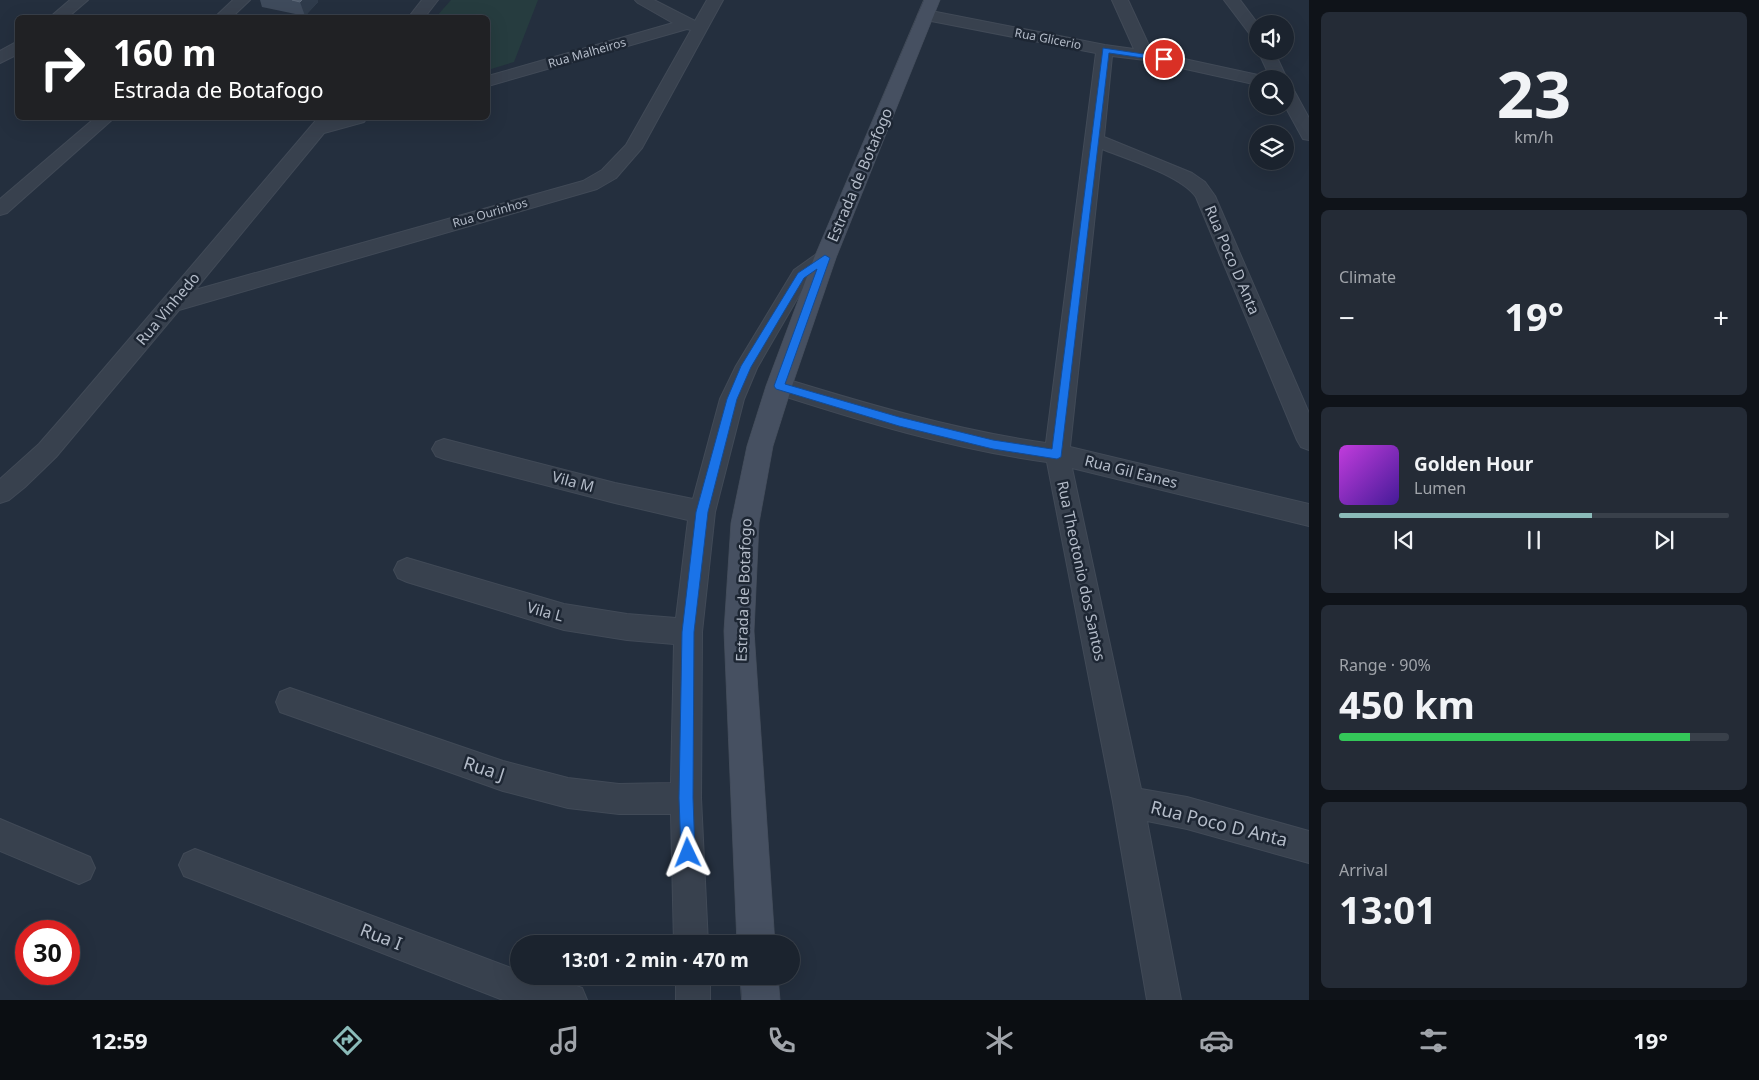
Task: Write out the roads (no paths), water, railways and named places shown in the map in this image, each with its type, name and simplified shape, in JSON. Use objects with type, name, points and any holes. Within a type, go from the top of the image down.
[{"type":"main road","name":"Estrada de Botafogo","points":[[756,935],[739,631],[744,524],[760,446],[779,386],[825,258],[929,7]]},
{"type":"main road","points":[[760,985],[761,1000]]},
{"type":"street","points":[[60,15],[80,0]]},
{"type":"street","points":[[225,15],[242,0]]},
{"type":"street","points":[[418,15],[430,0]]},
{"type":"street","points":[[642,0],[692,26]]},
{"type":"street","name":"Rua Ourinhos","points":[[173,304],[590,185],[609,174],[633,148],[692,26],[714,0]]},
{"type":"street","points":[[1120,0],[1145,55]]},
{"type":"street","points":[[1232,0],[1249,22]]},
{"type":"street","name":"Rua Glicerio","points":[[929,7],[1106,50],[1145,55],[1249,78]]},
{"type":"street","name":"Rua Malheiros","points":[[490,80],[692,26]]},
{"type":"street","points":[[0,58],[15,48]]},
{"type":"street","name":"Rua Theotonio dos Santos","points":[[1106,50],[1057,454],[1128,802],[1164,1000]]},
{"type":"street","points":[[1294,98],[1309,135]]},
{"type":"street","points":[[0,209],[103,120]]},
{"type":"street","points":[[322,123],[344,120]]},
{"type":"street","name":"Rua Vinhedo","points":[[0,493],[22,477],[59,438],[173,304],[322,123]]},
{"type":"street","name":"Rua Poco D Anta","points":[[1094,139],[1179,174],[1198,186],[1205,196],[1309,440]]},
{"type":"street","points":[[691,935],[686,798],[688,632],[702,512],[732,399],[746,366],[801,275],[825,258]]},
{"type":"street","name":"Rua Gil Eanes","points":[[779,386],[899,422],[993,444],[1057,454],[1309,515]]},
{"type":"street","name":"Vila M","points":[[444,449],[615,493],[702,512]]},
{"type":"street","name":"Vila L","points":[[407,570],[564,617],[627,627],[688,632]]},
{"type":"street","name":"Rua J","points":[[290,702],[502,776],[568,793],[619,799],[686,798]]},
{"type":"street","name":"Rua Poco D Anta","points":[[1128,802],[1187,813],[1309,847]]},
{"type":"street","points":[[0,835],[79,868]]},
{"type":"street","name":"Rua I","points":[[195,865],[517,988],[570,1000]]},
{"type":"street","points":[[692,985],[693,1000]]}]
